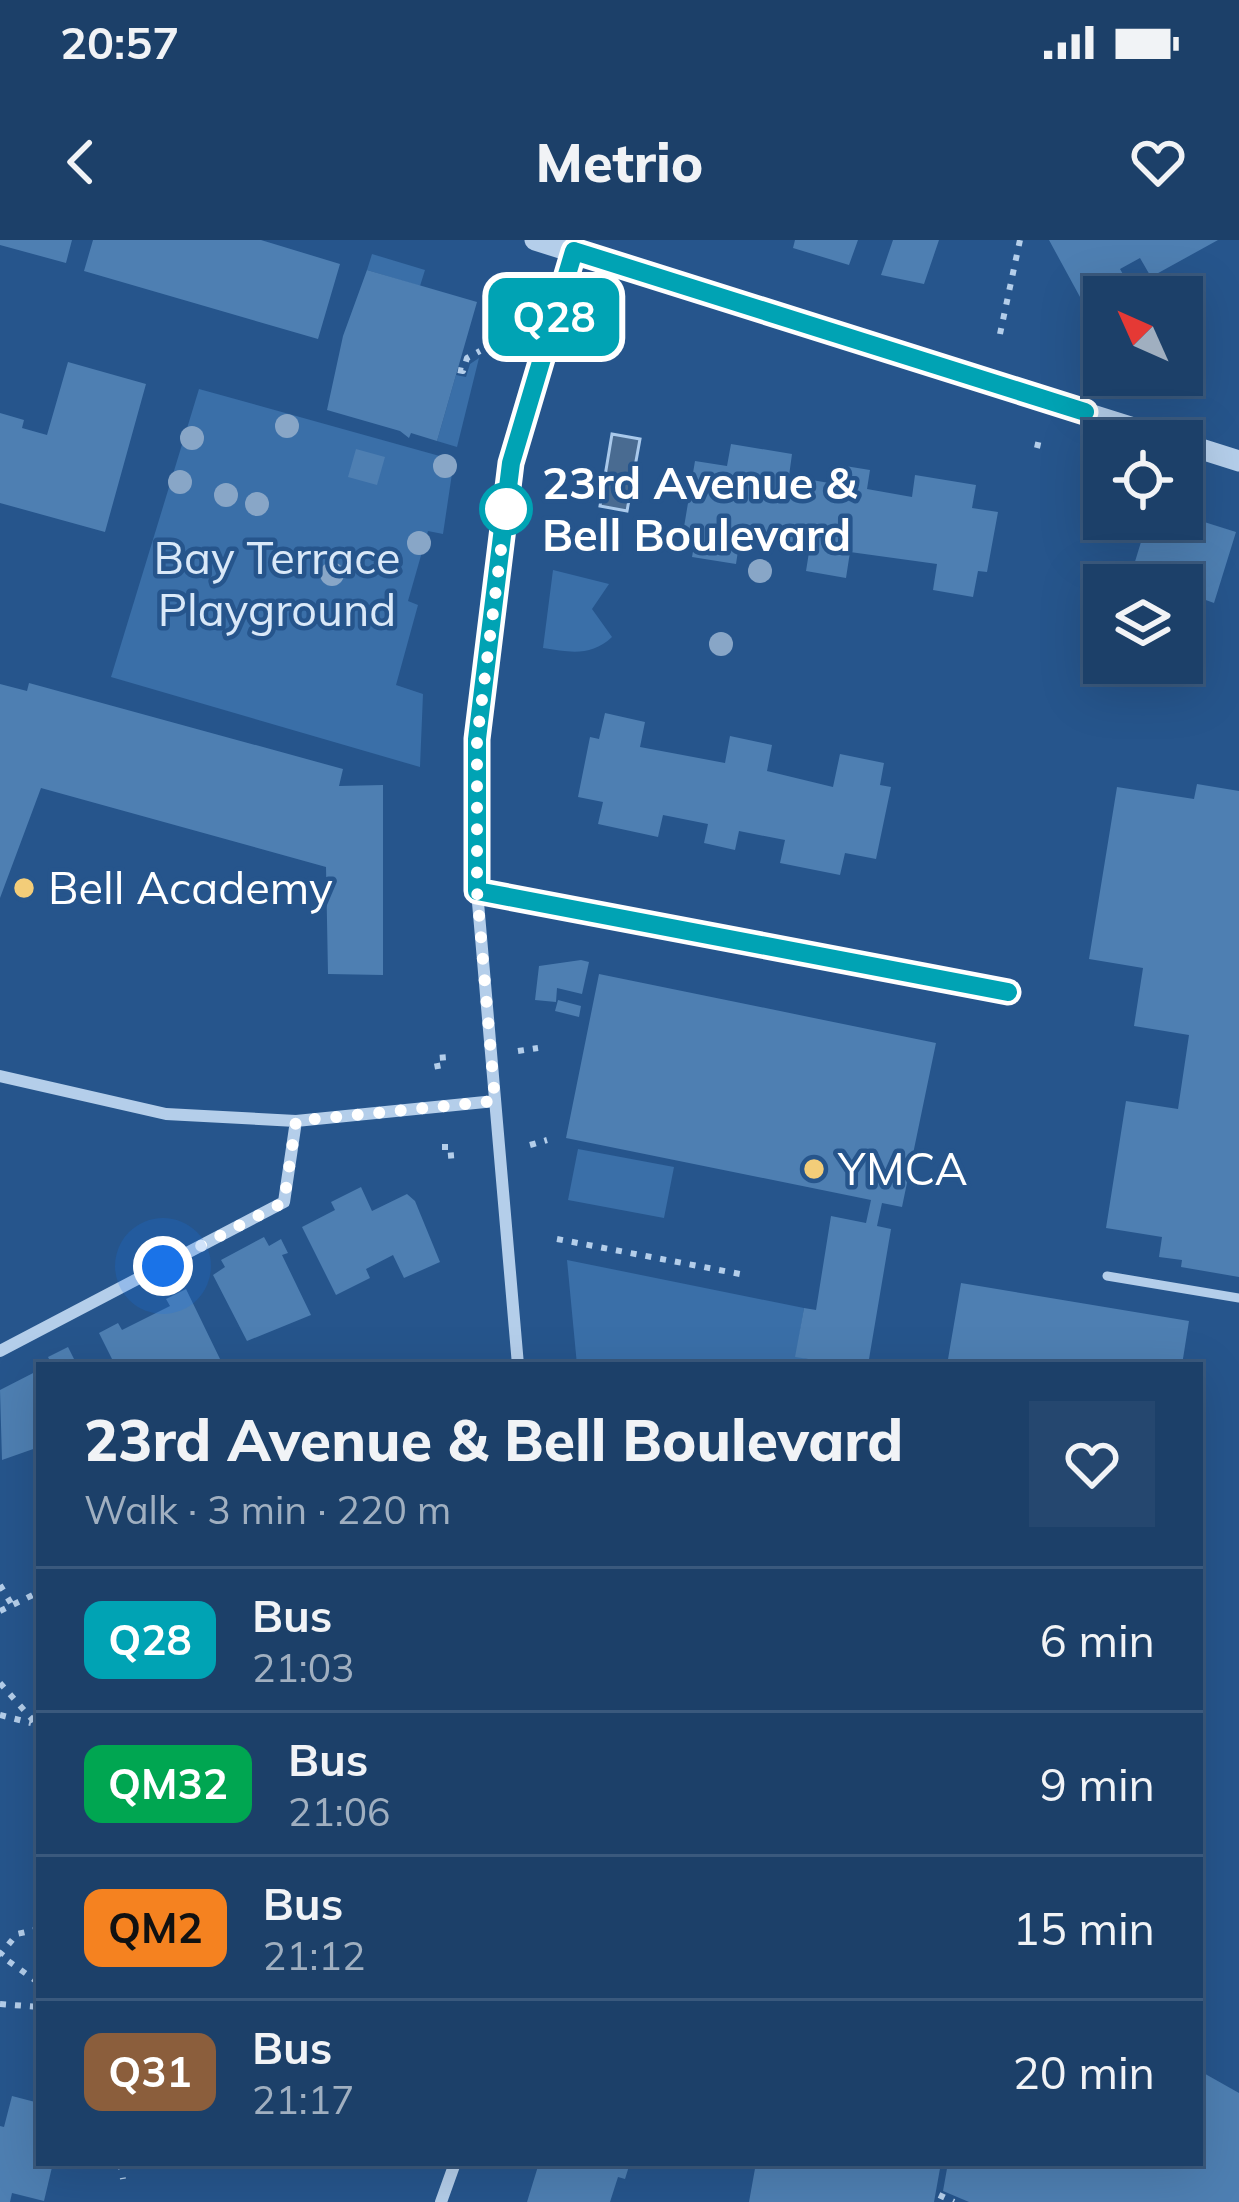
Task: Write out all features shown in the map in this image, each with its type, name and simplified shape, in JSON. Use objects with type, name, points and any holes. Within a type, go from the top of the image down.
[{"type":"street","points":[[535,240],[575,246],[1111,420]]},
{"type":"street","points":[[518,1362],[477,891],[477,739],[511,463],[575,246]]},
{"type":"street","points":[[1203,450],[1239,461]]},
{"type":"street","points":[[477,891],[1008,992]]},
{"type":"street","points":[[0,1076],[166,1114],[296,1121],[495,1101]]},
{"type":"street","points":[[0,1351],[284,1202],[296,1121]]},
{"type":"street","points":[[441,2202],[454,2166]]},
{"type":"lane","points":[[1107,1276],[1239,1298]]},
{"type":"path","points":[[1000,334],[1020,240]]},
{"type":"path","points":[[458,370],[463,371],[467,358],[480,351]]},
{"type":"path","points":[[518,1052],[538,1048]]},
{"type":"path","points":[[438,1070],[436,1058],[448,1057]]},
{"type":"path","points":[[530,1145],[547,1140]]},
{"type":"path","points":[[445,1144],[445,1156],[457,1155]]},
{"type":"path","points":[[557,1239],[740,1274]]},
{"type":"path","points":[[0,1585],[12,1605]]},
{"type":"path","points":[[0,1611],[36,1593]]},
{"type":"path","points":[[0,1683],[36,1726]]},
{"type":"path","points":[[0,1715],[36,1726]]},
{"type":"path","points":[[36,1930],[17,1934],[0,1955],[36,1981]]},
{"type":"path","points":[[0,2004],[36,2007]]},
{"type":"path","points":[[121,2166],[123,2179]]},
{"type":"path","points":[[939,2195],[954,2202]]},
{"type":"green space","points":[[372,254],[425,270],[420,286],[367,270]]},
{"type":"green space","points":[[479,358],[457,447],[437,441],[456,375],[466,377],[470,364]]},
{"type":"green space","name":"Bay Terrace Playground","points":[[199,389],[454,460],[443,534],[428,531],[408,601],[418,605],[396,685],[423,694],[420,767],[111,677]]},
{"type":"green space","points":[[553,570],[609,584],[592,609],[612,637],[579,652],[543,648]]},
{"type":"green space","points":[[578,1149],[674,1167],[664,1218],[568,1200]]},
{"type":"green space","points":[[567,1260],[804,1308],[796,1356],[808,1362],[577,1362]]},
{"type":"shaded area","points":[[612,434],[640,439],[627,511],[600,506]]},
{"type":"building","points":[[0,240],[72,240],[66,263],[0,245]]},
{"type":"building","points":[[93,240],[261,240],[340,264],[318,339],[84,271]]},
{"type":"building","points":[[795,240],[858,240],[849,265],[793,248]]},
{"type":"building","points":[[893,240],[939,240],[924,284],[881,275]]},
{"type":"building","points":[[1049,240],[1218,240],[1153,276],[1140,258],[1120,269],[1124,276],[1083,276],[1083,302]]},
{"type":"building","points":[[367,270],[477,302],[437,441],[411,433],[409,438],[400,431],[327,410],[343,336]]},
{"type":"building","points":[[68,362],[146,384],[105,532],[0,503],[0,413],[24,420],[22,428],[47,435]]},
{"type":"building","points":[[731,444],[792,454],[789,476],[835,484],[839,465],[870,470],[867,489],[912,497],[915,475],[976,485],[972,508],[998,512],[987,572],[978,571],[973,597],[933,590],[937,564],[850,552],[846,578],[806,571],[810,546],[741,531],[736,564],[692,557],[696,535],[683,533],[695,461],[727,466]]},
{"type":"building","points":[[356,449],[385,457],[377,485],[348,477]]},
{"type":"building","points":[[1203,522],[1236,532],[1214,603],[1203,599],[1203,564],[1134,564],[1142,540],[1203,540]]},
{"type":"building","points":[[29,683],[343,769],[339,786],[383,785],[383,975],[328,974],[326,867],[41,788],[0,898],[0,684],[27,691]]},
{"type":"building","points":[[605,713],[645,722],[640,747],[725,763],[730,736],[772,745],[767,771],[833,787],[840,754],[884,763],[880,785],[891,787],[876,859],[845,853],[840,875],[780,863],[785,840],[739,831],[735,850],[704,843],[708,824],[663,815],[658,837],[598,824],[603,802],[578,797],[590,737],[599,739]]},
{"type":"building","points":[[1197,784],[1239,791],[1239,1277],[1181,1267],[1182,1260],[1159,1257],[1162,1237],[1106,1228],[1126,1101],[1178,1109],[1189,1035],[1134,1026],[1143,968],[1089,959],[1117,787],[1194,799]]},
{"type":"building","points":[[589,962],[582,994],[557,988],[556,1002],[535,1000],[539,966]]},
{"type":"building","name":"YMCA","points":[[599,974],[936,1043],[902,1207],[882,1203],[877,1226],[891,1229],[869,1362],[808,1362],[795,1357],[804,1308],[816,1310],[831,1216],[866,1223],[871,1200],[566,1138]]},
{"type":"building","points":[[558,1000],[581,1006],[579,1017],[555,1011]]},
{"type":"building","points":[[361,1187],[372,1211],[407,1194],[415,1201],[440,1262],[404,1278],[393,1255],[366,1269],[370,1278],[336,1295],[302,1227],[335,1210],[331,1202]]},
{"type":"building","points":[[264,1237],[269,1246],[281,1239],[288,1253],[282,1255],[311,1315],[247,1341],[213,1275],[225,1267],[221,1260]]},
{"type":"building","points":[[961,1283],[1189,1321],[1182,1362],[948,1362]]},
{"type":"building","points":[[186,1289],[220,1359],[114,1362],[99,1333],[118,1323],[122,1330],[170,1306],[166,1299]]},
{"type":"building","points":[[68,1347],[76,1362],[50,1362],[48,1357]]},
{"type":"building","points":[[36,1372],[36,1448],[2,1460],[0,1390]]},
{"type":"building","points":[[1203,2073],[1239,2093],[1239,2202],[969,2202],[943,2191],[947,2166],[1203,2166]]},
{"type":"building","points":[[12,2096],[36,2102],[36,2166],[52,2166],[44,2201],[12,2193],[10,2202],[0,2202],[0,2126],[4,2127]]},
{"type":"building","points":[[538,2166],[629,2166],[625,2179],[618,2177],[610,2202],[527,2202]]},
{"type":"building","points":[[755,2166],[940,2166],[934,2202],[749,2202]]},
{"type":"bus line","name":"Q28","points":[[1008,992],[477,891],[477,739],[511,463],[574,251],[1085,412]]},
{"type":"place","name":"23rd Avenue & Bell Boulevard","points":[[506,509]]},
{"type":"place","name":"Bell Academy","points":[[24,888]]},
{"type":"place","name":"YMCA","points":[[814,1169]]},
{"type":"route","points":[[163,1266],[284,1202],[296,1121],[495,1101],[477,891],[477,739],[508,494],[506,509]]}]
